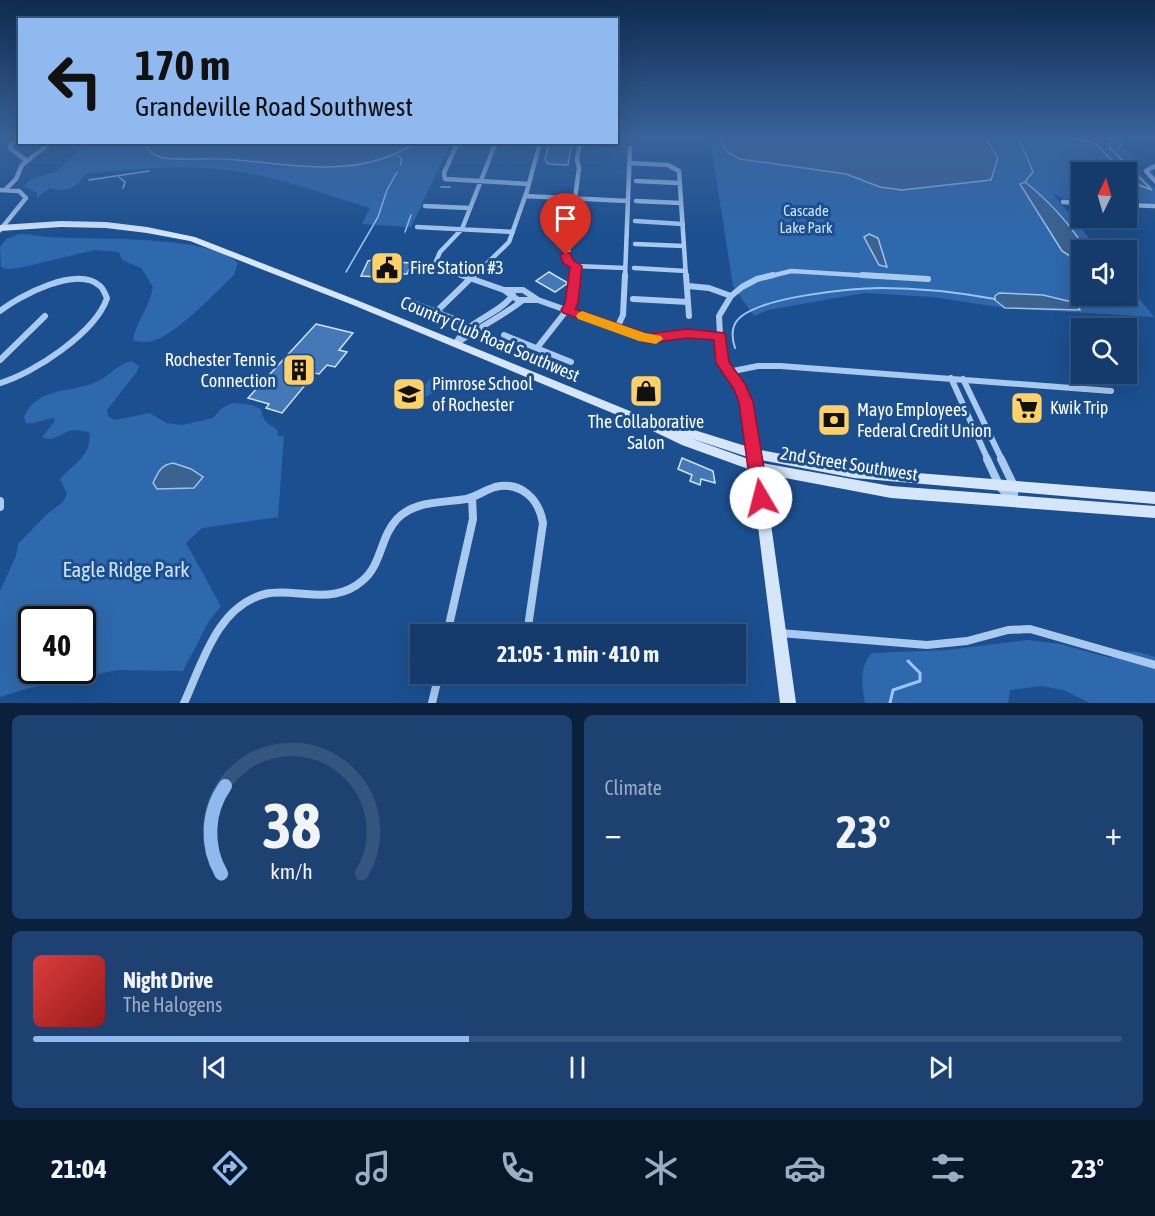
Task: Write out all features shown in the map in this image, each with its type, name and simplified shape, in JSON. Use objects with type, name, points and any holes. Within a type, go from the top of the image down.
[{"type":"main road","name":"Country Club Road Southwest","points":[[1,230],[92,225],[147,230],[192,239],[638,419]]},
{"type":"main road","name":"2nd Street Southwest","points":[[638,419],[686,442],[875,489],[1155,498]]},
{"type":"main road","name":"2nd Street Southwest","points":[[755,460],[854,473],[1000,487],[1014,495],[1155,512]]},
{"type":"main road","points":[[755,460],[788,703]]},
{"type":"street","points":[[1,230],[21,204],[16,196],[3,190],[16,179],[18,171]]},
{"type":"street","points":[[447,171],[444,178],[450,181],[529,184]]},
{"type":"street","points":[[484,171],[462,229],[440,252],[434,266],[504,290],[518,300],[538,300]]},
{"type":"street","points":[[436,312],[508,243],[533,171]]},
{"type":"street","points":[[579,171],[566,257],[568,262],[576,266],[625,268]]},
{"type":"street","points":[[617,328],[623,315],[629,171]]},
{"type":"street","points":[[679,171],[689,316]]},
{"type":"street","points":[[636,182],[680,183]]},
{"type":"street","points":[[525,196],[628,201]]},
{"type":"street","points":[[636,201],[681,203]]},
{"type":"street","points":[[1063,202],[1071,202]]},
{"type":"street","points":[[1137,205],[1155,206]]},
{"type":"street","points":[[425,206],[469,208]]},
{"type":"street","points":[[635,221],[683,224]]},
{"type":"street","points":[[417,227],[513,232]]},
{"type":"street","points":[[635,244],[684,246]]},
{"type":"street","points":[[537,348],[572,303],[576,266]]},
{"type":"street","points":[[634,268],[686,271]]},
{"type":"street","points":[[755,460],[745,397],[722,360],[720,313],[731,296],[749,282],[773,273],[798,271],[928,279]]},
{"type":"street","points":[[0,311],[30,291],[64,281],[91,282],[102,288],[107,298],[99,313],[52,358],[26,374],[0,383]]},
{"type":"street","points":[[687,286],[709,288],[731,296]]},
{"type":"street","points":[[504,290],[519,290],[538,300],[651,339],[687,333],[720,336]]},
{"type":"street","points":[[456,344],[506,306],[519,290]]},
{"type":"street","points":[[491,317],[524,300],[528,297],[528,293]]},
{"type":"street","points":[[633,299],[688,302]]},
{"type":"street","points":[[411,302],[464,323]]},
{"type":"street","points":[[0,360],[45,316]]},
{"type":"street","points":[[504,335],[571,362]]},
{"type":"street","points":[[728,372],[772,365],[1111,391]]},
{"type":"street","points":[[951,378],[1000,487]]},
{"type":"street","points":[[963,379],[1014,495]]},
{"type":"street","points":[[184,703],[223,625],[245,602],[268,592],[332,594],[352,588],[376,567],[391,530],[402,515],[432,503],[472,497],[497,487],[516,488],[532,497],[539,505],[543,523],[528,624]]},
{"type":"street","points":[[449,624],[473,519],[472,497]]},
{"type":"street","points":[[0,501],[0,507]]},
{"type":"street","points":[[780,633],[927,645],[967,641],[1008,630],[1030,629],[1053,634],[1114,656],[1155,665]]},
{"type":"street","points":[[432,703],[437,684]]},
{"type":"green space","points":[[57,171],[116,171],[85,174],[71,188],[56,190],[50,188],[37,198],[37,193],[23,186],[32,179]]},
{"type":"green space","points":[[230,171],[438,171],[411,227],[362,224],[370,208],[274,179]]},
{"type":"green space","name":"Cascade Lake Park","points":[[715,171],[1071,171],[1071,199],[1052,193],[1071,216],[1071,228],[1081,228],[1091,240],[1071,240],[1071,306],[1137,306],[1137,296],[1154,317],[1005,308],[932,297],[865,293],[768,310],[754,316],[733,286]]},
{"type":"green space","name":"Cascade Lake Park","points":[[1137,172],[1155,189],[1155,203],[1137,202]]},
{"type":"green space","points":[[19,234],[176,243],[202,247],[223,254],[238,263],[234,275],[184,322],[162,337],[150,342],[140,342],[133,340],[134,334],[153,287],[141,268],[122,260],[119,252],[95,250],[19,268],[1,267],[0,247],[6,239]]},
{"type":"green space","name":"Eagle Ridge Park","points":[[132,361],[139,366],[107,410],[108,416],[114,420],[150,413],[166,423],[182,425],[213,418],[222,408],[233,403],[252,405],[261,409],[266,422],[277,429],[278,436],[284,436],[278,517],[202,528],[186,543],[221,606],[209,621],[183,671],[117,670],[96,674],[96,606],[18,606],[18,684],[49,684],[0,697],[0,591],[16,556],[18,544],[47,514],[63,502],[67,494],[60,479],[85,453],[89,440],[89,432],[76,430],[53,439],[46,439],[42,437],[55,421],[53,418],[26,423],[24,417],[37,400],[55,392],[96,382],[118,367]]},
{"type":"green space","points":[[433,375],[455,384],[444,386],[415,403],[405,398],[412,388],[425,385]]},
{"type":"green space","points":[[1027,640],[1060,644],[1111,658],[1133,652],[1155,657],[1155,703],[1090,703],[1063,690],[1041,686],[1010,690],[1008,703],[865,703],[862,684],[863,670],[872,653],[947,650]]},
{"type":"shaded area","points":[[823,171],[994,171],[991,180],[902,190],[880,187],[846,174]]},
{"type":"shaded area","points":[[1137,175],[1152,190],[1137,184]]},
{"type":"shaded area","points":[[1025,182],[1042,197],[1080,240],[1071,240],[1071,257],[1062,251],[1020,184]]},
{"type":"shaded area","points":[[869,234],[878,238],[887,267],[879,265],[864,237]]},
{"type":"shaded area","points":[[999,293],[1043,295],[1071,302],[1071,306],[1078,306],[1080,310],[1005,308],[995,300],[995,296]]},
{"type":"shaded area","points":[[173,463],[191,469],[203,477],[194,488],[157,489],[153,483],[158,472],[166,465]]},
{"type":"building","name":"Fire Station #3","points":[[376,259],[412,263],[407,274],[400,274],[398,278],[361,276],[368,261]]},
{"type":"building","points":[[549,272],[568,283],[555,292],[536,281]]},
{"type":"building","name":"Rochester Tennis Connection","points":[[316,324],[353,333],[339,350],[347,352],[335,367],[327,365],[319,374],[315,373],[282,413],[266,408],[269,404],[248,398]]},
{"type":"building","points":[[682,458],[713,471],[715,483],[701,479],[700,485],[690,481],[692,475],[678,469]]},
{"type":"waterway","points":[[89,180],[149,171]]},
{"type":"waterway","points":[[1025,182],[1033,171]]},
{"type":"waterway","points":[[346,272],[378,217],[387,190],[397,172]]},
{"type":"waterway","points":[[119,177],[125,182],[123,188]]},
{"type":"waterway","points":[[441,187],[450,187]]},
{"type":"waterway","points":[[405,232],[411,215]]},
{"type":"waterway","points":[[735,348],[733,328],[736,322],[746,313],[782,300],[867,288],[938,291],[995,299]]},
{"type":"waterway","points":[[890,703],[893,690],[920,681],[920,673],[908,661]]},
{"type":"slow traffic","points":[[582,316],[644,338],[656,339]]},
{"type":"place","name":"Fire Station #3","points":[[387,268]]},
{"type":"place","name":"Rochester Tennis Connection","points":[[299,370]]},
{"type":"place","name":"The Collaborative Salon","points":[[646,391]]},
{"type":"place","name":"Pimrose School of Rochester","points":[[409,394]]},
{"type":"place","name":"Kwik Trip","points":[[1027,408]]},
{"type":"place","name":"Mayo Employees Federal Credit Union","points":[[834,420]]},
{"type":"route","points":[[566,255],[568,262],[576,266],[572,303],[568,310],[648,339],[687,333],[720,336],[723,363],[743,392],[746,402],[761,498]]}]
